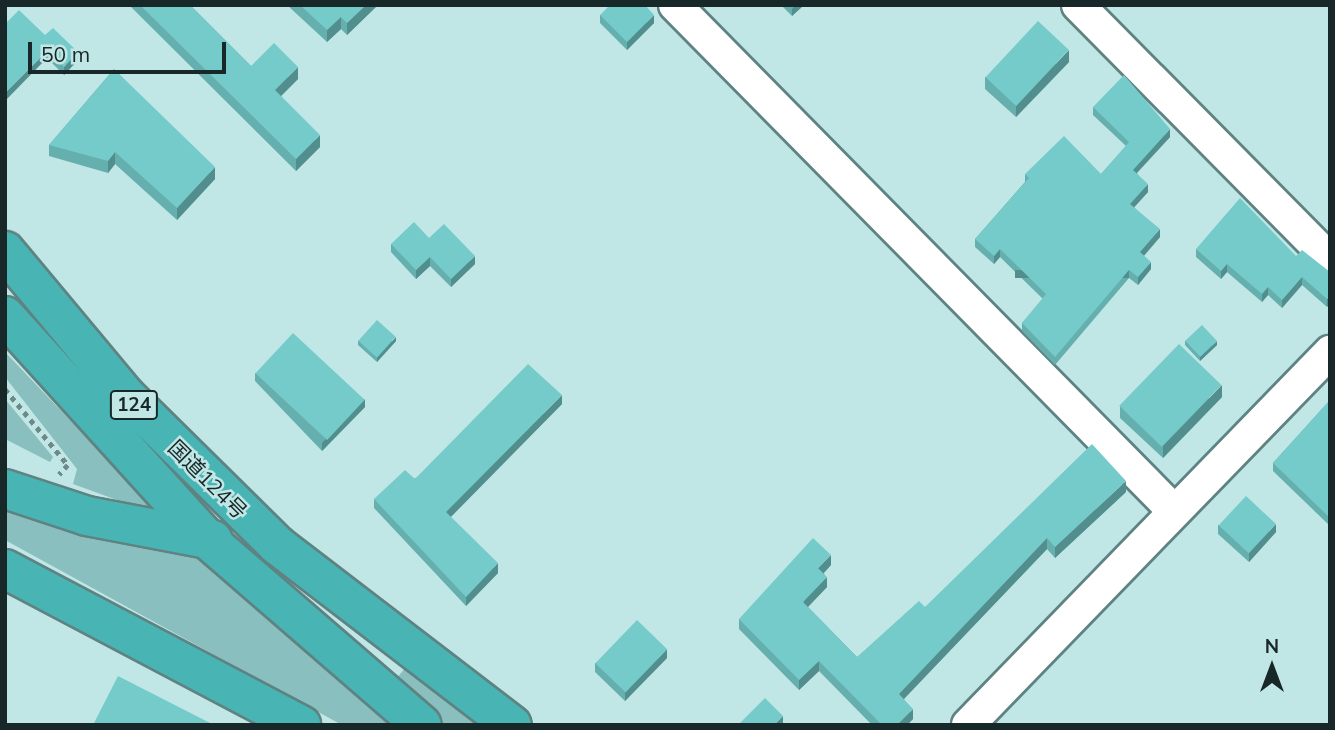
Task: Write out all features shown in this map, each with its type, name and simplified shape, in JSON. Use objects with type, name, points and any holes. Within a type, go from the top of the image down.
[{"type":"highway","name":"国道124号","points":[[5,251],[125,395],[277,545],[512,725]]},
{"type":"highway","name":"国道124号","points":[[5,316],[207,539],[422,725]]},
{"type":"highway","name":"国道124号","points":[[5,489],[87,516],[207,539],[277,545]]},
{"type":"highway","points":[[5,569],[301,725]]},
{"type":"street","points":[[675,5],[1174,511]]},
{"type":"street","points":[[1078,5],[1330,260]]},
{"type":"street","points":[[968,725],[1330,352]]},
{"type":"path","points":[[5,389],[68,465],[57,478]]},
{"type":"shaded area","points":[[5,352],[152,506],[150,512],[73,484],[77,469],[5,377]]},
{"type":"shaded area","points":[[5,399],[53,457],[50,462],[5,439]]},
{"type":"shaded area","points":[[5,504],[197,556],[395,725],[342,725],[5,540]]},
{"type":"shaded area","points":[[405,668],[476,725],[443,725],[426,712],[396,679]]},
{"type":"building","points":[[140,5],[190,5],[251,66],[274,43],[298,67],[275,90],[320,135],[296,159]]},
{"type":"building","points":[[300,5],[366,5],[347,23],[341,17],[327,30]]},
{"type":"building","points":[[610,5],[645,5],[654,15],[627,42],[600,15]]},
{"type":"building","points":[[19,10],[45,35],[53,28],[78,52],[64,67],[47,51],[5,93],[5,24]]},
{"type":"building","points":[[1038,21],[1069,50],[1016,106],[985,77]]},
{"type":"building","points":[[114,69],[215,167],[177,208],[115,152],[108,161],[49,145]]},
{"type":"building","points":[[1124,75],[1170,129],[1133,170],[1148,184],[1130,204],[1160,229],[1140,252],[1151,262],[1138,277],[1129,270],[1055,357],[1022,323],[1046,294],[1000,249],[994,256],[975,239],[1029,178],[1025,174],[1064,136],[1101,174],[1129,142],[1093,107]]},
{"type":"building","points":[[1240,198],[1296,256],[1302,250],[1330,272],[1330,296],[1327,299],[1302,277],[1282,300],[1268,287],[1262,294],[1227,264],[1221,271],[1196,249]]},
{"type":"building","points":[[414,222],[429,238],[444,224],[475,256],[451,279],[430,257],[416,270],[391,244]]},
{"type":"building","points":[[377,320],[396,337],[377,358],[358,341]]},
{"type":"building","points":[[1202,325],[1217,341],[1200,357],[1185,341]]},
{"type":"building","points":[[293,333],[365,400],[327,440],[255,373]]},
{"type":"building","points":[[1179,344],[1221,385],[1162,447],[1119,406]]},
{"type":"building","points":[[528,364],[562,395],[446,512],[498,563],[466,597],[374,499],[405,470],[415,479]]},
{"type":"building","points":[[1330,400],[1330,518],[1273,463]]},
{"type":"building","points":[[1092,444],[1126,481],[1055,547],[1047,538],[899,694],[913,709],[897,725],[882,725],[819,661],[799,680],[739,619],[813,538],[831,555],[818,568],[827,577],[803,602],[857,657],[919,601],[925,607]]},
{"type":"building","points":[[1246,496],[1276,524],[1249,553],[1219,525]]},
{"type":"building","points":[[637,620],[667,649],[626,692],[595,663]]},
{"type":"building","points":[[118,676],[214,725],[93,725]]},
{"type":"building","points":[[765,698],[783,716],[774,725],[738,725]]}]
